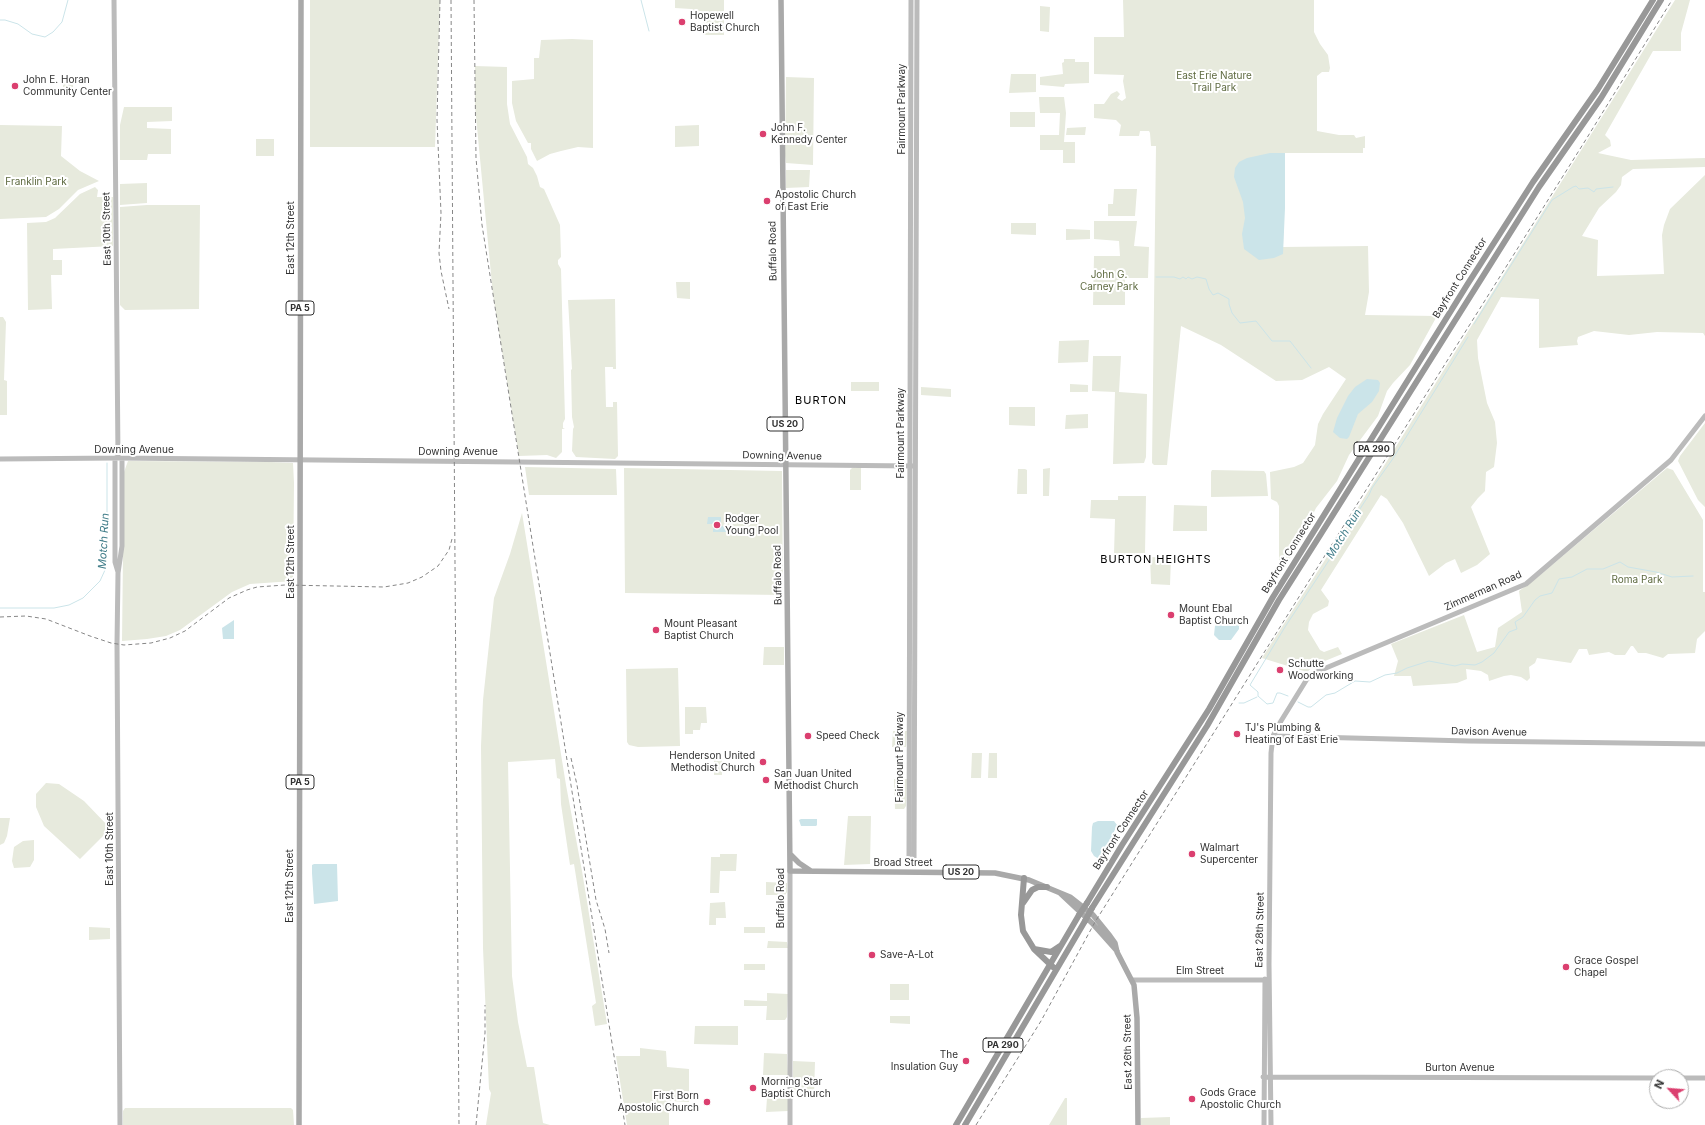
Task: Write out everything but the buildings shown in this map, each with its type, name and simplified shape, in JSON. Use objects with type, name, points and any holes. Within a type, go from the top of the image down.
[{"type":"highway","name":"Bayfront Connector","points":[[956,1125],[1090,898],[1209,709],[1277,591],[1533,182],[1598,89],[1652,0]]},
{"type":"highway","name":"Bayfront Connector","points":[[965,1125],[1095,903],[1207,726],[1276,606],[1344,496],[1539,187],[1614,79],[1661,0]]},
{"type":"highway","points":[[1024,878],[1021,920],[1024,931],[1034,949],[1056,970]]},
{"type":"highway","points":[[1022,906],[1032,890],[1047,887]]},
{"type":"highway","points":[[1034,949],[1051,952],[1063,945]]},
{"type":"main road","name":"East 12th Street","points":[[299,1125],[301,0]]},
{"type":"main road","name":"Buffalo Road","points":[[781,0],[790,871]]},
{"type":"main road","points":[[790,854],[796,861],[811,871]]},
{"type":"main road","name":"Broad Street","points":[[790,871],[988,872],[1024,878],[1070,896],[1093,915],[1113,940],[1117,952],[1132,980]]},
{"type":"main road","name":"East 26th Street","points":[[1132,980],[1135,988],[1137,1015],[1138,1125]]},
{"type":"street","name":"East 10th Street","points":[[114,0],[118,458],[122,546],[118,573],[120,1125]]},
{"type":"street","name":"Fairmount Parkway","points":[[911,0],[909,862],[912,864]]},
{"type":"street","name":"Fairmount Parkway","points":[[911,872],[912,864],[914,862],[917,0]]},
{"type":"street","name":"Zimmerman Road","points":[[1273,736],[1307,679],[1314,673],[1526,584],[1671,460],[1705,416]]},
{"type":"street","name":"Downing Avenue","points":[[0,459],[118,458],[916,466]]},
{"type":"street","name":"Davison Avenue","points":[[1273,736],[1469,741],[1705,744]]},
{"type":"street","name":"East 28th Street","points":[[1264,1125],[1263,1077],[1267,980],[1271,753],[1273,736]]},
{"type":"street","name":"Buffalo Road","points":[[790,871],[790,1125]]},
{"type":"street","name":"Elm Street","points":[[1132,980],[1267,980]]},
{"type":"street","name":"East 28th Street","points":[[1267,980],[1271,1077],[1271,1125]]},
{"type":"street","name":"Burton Avenue","points":[[1263,1077],[1649,1078]]},
{"type":"street","points":[[1689,1078],[1705,1078]]},
{"type":"green space","points":[[310,0],[440,0],[435,147],[310,147]]},
{"type":"green space","points":[[675,0],[724,0],[724,35],[703,35],[703,15],[691,15],[691,9],[675,8]]},
{"type":"green space","name":"East Erie Nature Trail Park","points":[[1123,0],[1314,0],[1314,32],[1328,55],[1330,68],[1329,72],[1322,72],[1317,76],[1317,131],[1339,135],[1354,135],[1356,138],[1365,136],[1365,148],[1363,148],[1363,153],[1285,153],[1283,247],[1368,246],[1369,292],[1365,315],[1437,316],[1410,365],[1387,391],[1378,416],[1349,455],[1337,481],[1316,508],[1297,547],[1280,574],[1279,506],[1277,502],[1271,499],[1270,472],[1294,467],[1303,463],[1315,445],[1318,424],[1323,414],[1346,379],[1329,367],[1302,380],[1276,381],[1221,345],[1181,326],[1167,465],[1154,465],[1152,463],[1156,146],[1151,146],[1149,131],[1140,131],[1139,136],[1119,136],[1121,125],[1116,120],[1094,118],[1094,104],[1104,104],[1111,94],[1117,91],[1120,94],[1117,98],[1122,101],[1126,98],[1123,81],[1124,75],[1094,74],[1094,37],[1124,37]]},
{"type":"green space","points":[[1675,0],[1690,0],[1681,33],[1681,51],[1653,51],[1605,135],[1610,140],[1611,146],[1598,153],[1631,160],[1705,158],[1705,167],[1633,169],[1622,177],[1621,185],[1616,192],[1599,208],[1582,236],[1598,240],[1597,276],[1664,274],[1662,235],[1670,209],[1705,175],[1705,336],[1703,333],[1657,332],[1629,335],[1594,331],[1578,337],[1578,345],[1539,348],[1539,299],[1501,297],[1477,340],[1478,358],[1487,403],[1495,422],[1497,443],[1494,467],[1486,472],[1485,491],[1471,507],[1490,554],[1477,565],[1461,573],[1455,559],[1446,563],[1429,576],[1403,523],[1387,499],[1381,495],[1321,590],[1329,601],[1328,606],[1313,614],[1309,622],[1308,630],[1320,650],[1324,652],[1338,647],[1342,654],[1315,665],[1307,672],[1262,658],[1332,549]]},
{"type":"green space","points":[[1040,6],[1050,7],[1049,32],[1040,31]]},
{"type":"green space","points":[[541,40],[593,40],[593,148],[578,147],[550,154],[537,161],[531,149],[531,143],[528,143],[516,121],[512,103],[512,81],[534,79],[534,58],[539,58]]},
{"type":"green space","points":[[1064,59],[1075,59],[1075,62],[1089,62],[1089,83],[1065,84],[1064,87],[1040,85],[1040,77],[1063,74],[1062,63],[1064,62]]},
{"type":"green space","points":[[475,66],[507,67],[507,104],[510,124],[527,157],[528,164],[533,168],[537,176],[540,187],[544,189],[560,225],[561,257],[558,260],[558,264],[561,269],[565,419],[563,428],[565,429],[562,429],[562,452],[556,458],[547,455],[519,456],[493,295],[475,106]]},
{"type":"green space","points":[[1011,74],[1036,74],[1036,92],[1009,93]]},
{"type":"green space","points":[[786,77],[814,78],[813,165],[786,163]]},
{"type":"green space","points":[[73,81],[73,92],[65,93],[63,91],[63,83]]},
{"type":"green space","points":[[1039,97],[1064,97],[1066,113],[1064,142],[1075,142],[1075,163],[1063,163],[1063,150],[1040,150],[1040,135],[1059,135],[1060,113],[1040,113]]},
{"type":"green space","points":[[124,107],[172,107],[172,121],[147,122],[147,128],[171,129],[171,154],[148,154],[147,160],[120,160],[120,125]]},
{"type":"green space","points":[[1010,112],[1035,112],[1035,127],[1010,127]]},
{"type":"green space","name":"Franklin Park","points":[[0,125],[62,126],[61,156],[80,171],[99,181],[78,190],[59,209],[46,217],[0,219]]},
{"type":"green space","points":[[699,125],[699,146],[675,147],[675,126]]},
{"type":"green space","points":[[1086,127],[1085,135],[1066,135],[1067,128]]},
{"type":"green space","points":[[256,139],[274,139],[274,156],[256,156]]},
{"type":"green space","points":[[786,170],[810,170],[809,187],[786,188]]},
{"type":"green space","points":[[147,183],[147,203],[120,205],[120,184]]},
{"type":"green space","points":[[95,187],[98,190],[97,197],[113,197],[113,246],[53,249],[53,260],[62,260],[62,275],[51,275],[52,309],[28,310],[27,223],[46,222],[55,218],[80,194]]},
{"type":"green space","points":[[1114,189],[1137,189],[1135,216],[1108,216],[1108,204],[1113,204]]},
{"type":"green space","points":[[147,205],[200,205],[199,309],[125,310],[120,305],[120,207]]},
{"type":"green space","name":"John G. Carney Park","points":[[1094,221],[1137,221],[1134,246],[1149,247],[1148,278],[1125,278],[1125,305],[1093,305],[1094,256],[1120,256],[1119,241],[1094,239]]},
{"type":"green space","points":[[1011,223],[1036,223],[1036,235],[1011,234]]},
{"type":"green space","points":[[1066,229],[1090,230],[1090,239],[1066,240]]},
{"type":"green space","points":[[676,282],[690,282],[690,299],[677,298]]},
{"type":"green space","points":[[615,299],[616,369],[613,369],[613,367],[605,367],[606,407],[613,407],[613,402],[617,402],[618,456],[615,459],[576,457],[572,451],[574,427],[572,417],[572,369],[568,300]]},
{"type":"green space","points":[[0,317],[3,317],[6,322],[4,380],[7,381],[7,415],[0,415]]},
{"type":"green space","points":[[1089,340],[1088,362],[1058,363],[1059,341]]},
{"type":"green space","points":[[1093,356],[1121,356],[1119,392],[1147,394],[1146,457],[1144,463],[1113,464],[1115,392],[1092,391]]},
{"type":"green space","points":[[851,382],[879,382],[879,391],[851,391]]},
{"type":"green space","points":[[1070,384],[1088,385],[1088,392],[1070,392]]},
{"type":"green space","points":[[921,387],[951,389],[951,397],[921,395]]},
{"type":"green space","points":[[1009,407],[1035,407],[1035,426],[1009,425]]},
{"type":"green space","points":[[1088,414],[1088,428],[1065,429],[1066,415]]},
{"type":"green space","points":[[1705,423],[1705,507],[1698,500],[1678,461],[1680,456]]},
{"type":"green space","points":[[128,461],[293,463],[293,581],[250,584],[232,592],[180,630],[166,636],[122,641],[124,472]]},
{"type":"green space","points":[[525,467],[616,469],[617,495],[529,495]]},
{"type":"green space","points":[[861,467],[861,490],[850,490],[850,470],[852,468]]},
{"type":"green space","points":[[624,468],[782,471],[783,595],[625,593]]},
{"type":"green space","points":[[1050,468],[1049,496],[1043,496],[1043,469]]},
{"type":"green space","name":"Roma Park","points":[[1667,468],[1673,470],[1703,520],[1703,592],[1705,592],[1705,631],[1697,639],[1695,653],[1668,654],[1663,658],[1646,653],[1638,653],[1633,646],[1631,646],[1625,655],[1615,655],[1609,652],[1589,655],[1587,649],[1579,649],[1571,663],[1537,658],[1535,663],[1529,667],[1530,678],[1527,681],[1521,677],[1511,675],[1489,681],[1488,675],[1481,671],[1466,669],[1467,679],[1457,683],[1413,686],[1411,676],[1394,676],[1398,661],[1391,644],[1464,615],[1477,652],[1495,647],[1498,628],[1522,612],[1519,591],[1539,576]]},
{"type":"green space","points":[[1018,469],[1027,470],[1027,494],[1017,494]]},
{"type":"green space","points":[[1212,470],[1264,471],[1266,474],[1268,496],[1211,497]]},
{"type":"green space","points":[[1118,496],[1146,496],[1145,553],[1114,554],[1115,519],[1090,518],[1091,500],[1118,500]]},
{"type":"green space","points":[[1174,505],[1207,506],[1207,531],[1173,531]]},
{"type":"green space","points":[[522,513],[566,785],[582,871],[607,1024],[595,1026],[592,1006],[596,1003],[574,864],[570,865],[561,804],[560,779],[557,778],[555,759],[508,762],[512,976],[518,1022],[527,1067],[534,1067],[543,1123],[550,1125],[486,1125],[491,1093],[489,1089],[483,948],[481,746],[483,700],[494,598],[510,554]]},
{"type":"green space","points":[[1150,557],[1171,558],[1170,585],[1151,584]]},
{"type":"green space","points":[[764,647],[784,647],[784,665],[763,665]]},
{"type":"green space","points":[[678,668],[680,746],[638,747],[629,745],[627,742],[626,669]]},
{"type":"green space","points":[[685,707],[706,707],[707,723],[701,723],[700,730],[693,730],[693,734],[685,734]]},
{"type":"green space","points":[[893,731],[907,731],[906,747],[892,747]]},
{"type":"green space","points":[[714,753],[722,753],[722,775],[714,775]]},
{"type":"green space","points":[[972,753],[982,753],[981,778],[971,778]]},
{"type":"green space","points":[[989,753],[997,753],[997,778],[988,778]]},
{"type":"green space","points":[[894,779],[907,779],[906,806],[904,809],[895,809]]},
{"type":"green space","points":[[46,783],[59,784],[84,801],[109,827],[106,833],[80,859],[44,826],[36,807],[36,794]]},
{"type":"green space","points":[[848,816],[871,816],[870,864],[844,865]]},
{"type":"green space","points":[[0,818],[10,818],[7,836],[4,843],[0,845]]},
{"type":"green space","points":[[34,840],[34,860],[30,867],[14,868],[12,861],[14,847],[23,841]]},
{"type":"green space","points":[[720,854],[737,854],[736,871],[720,871],[719,893],[710,893],[711,857],[720,857]]},
{"type":"green space","points":[[766,882],[787,883],[787,892],[785,895],[766,895]]},
{"type":"green space","points":[[725,902],[726,918],[716,918],[716,925],[709,925],[710,903]]},
{"type":"green space","points":[[89,927],[110,928],[110,939],[89,940]]},
{"type":"green space","points":[[744,927],[765,927],[765,933],[744,933]]},
{"type":"green space","points":[[768,941],[787,942],[788,948],[767,948]]},
{"type":"green space","points":[[744,964],[765,964],[765,970],[744,970]]},
{"type":"green space","points":[[890,984],[909,984],[909,1000],[890,1000]]},
{"type":"green space","points":[[767,993],[788,994],[787,1017],[785,1020],[766,1020],[767,1006],[744,1006],[744,1000],[767,1001]]},
{"type":"green space","points":[[890,1016],[910,1016],[910,1024],[890,1023]]},
{"type":"green space","points":[[695,1026],[738,1026],[738,1045],[694,1044]]},
{"type":"green space","points":[[640,1048],[666,1051],[667,1067],[689,1069],[689,1102],[669,1101],[669,1125],[627,1125],[616,1056],[640,1056]]},
{"type":"green space","points":[[764,1053],[787,1054],[788,1075],[763,1075]]},
{"type":"green space","points":[[793,1061],[815,1062],[814,1094],[793,1093]]},
{"type":"green space","points":[[767,1098],[788,1098],[788,1111],[766,1112]]},
{"type":"green space","points":[[1065,1098],[1067,1098],[1067,1125],[1049,1125]]},
{"type":"green space","points":[[125,1108],[291,1108],[293,1110],[294,1125],[123,1125],[123,1111]]},
{"type":"green space","points":[[1170,1117],[1170,1125],[1141,1125],[1141,1118]]},
{"type":"water","points":[[1270,153],[1285,153],[1283,254],[1274,258],[1259,260],[1244,249],[1242,234],[1245,218],[1243,202],[1234,177],[1235,168],[1239,162],[1247,158]]},
{"type":"water","points":[[1367,379],[1378,380],[1380,383],[1379,391],[1372,402],[1358,414],[1349,437],[1347,439],[1340,438],[1333,432],[1337,418],[1348,396],[1355,387]]},
{"type":"water","name":"Rodger Young Pool","points":[[708,517],[721,517],[721,526],[728,526],[728,532],[713,532],[713,524],[707,524]]},
{"type":"water","points":[[234,620],[234,639],[223,639],[222,628]]},
{"type":"water","points":[[1218,623],[1236,623],[1239,625],[1239,629],[1231,640],[1219,640],[1214,635],[1215,626]]},
{"type":"water","points":[[817,819],[817,825],[801,826],[799,820]]},
{"type":"water","points":[[1098,821],[1114,821],[1117,825],[1104,854],[1099,859],[1094,856],[1091,851],[1092,827],[1093,823]]},
{"type":"water","points":[[337,864],[338,901],[314,904],[312,865]]},
{"type":"waterway","points":[[0,20],[18,24],[32,34],[45,37],[53,32],[62,22],[68,0]]},
{"type":"waterway","points":[[641,0],[649,31]]},
{"type":"waterway","points":[[1474,324],[1552,200],[1576,186],[1579,189],[1588,188],[1594,192],[1596,189],[1613,187]]},
{"type":"waterway","points":[[1156,277],[1174,277],[1180,279],[1183,277],[1186,279],[1188,277],[1192,279],[1197,277],[1206,279],[1209,289],[1213,295],[1218,293],[1229,299],[1232,313],[1240,323],[1256,321],[1272,341],[1290,341],[1311,368]]},
{"type":"waterway","name":"Motch Run","points":[[1288,696],[1277,693],[1273,703],[1267,704],[1258,696],[1258,692],[1250,685],[1285,627],[1349,530],[1372,488],[1392,460],[1468,337]]},
{"type":"waterway","name":"Motch Run","points":[[0,608],[54,608],[69,605],[83,598],[100,581],[105,570],[107,463]]},
{"type":"waterway","name":"Motch Run","points":[[1298,702],[1311,707],[1326,695],[1335,693],[1355,681],[1370,682],[1385,675],[1397,673],[1429,661],[1455,666],[1462,664],[1475,665],[1482,662],[1494,653],[1509,632],[1517,629],[1515,622],[1523,617],[1535,600],[1540,596],[1552,593],[1559,579],[1572,577],[1587,569],[1603,569],[1620,562],[1628,567],[1656,572],[1672,577],[1693,576]]},
{"type":"waterway","points":[[1239,703],[1244,703],[1257,697]]},
{"type":"railway","points":[[440,0],[437,120],[441,213],[439,253],[449,309]]},
{"type":"railway","points":[[451,0],[459,1125]]},
{"type":"railway","points":[[474,0],[476,158],[482,225],[625,1125]]},
{"type":"railway","points":[[976,1125],[1041,1021],[1095,922],[1672,0]]},
{"type":"railway","points":[[0,617],[26,616],[46,619],[111,643],[124,645],[151,643],[170,638],[185,631],[229,598],[257,587],[285,585],[384,587],[408,583],[422,577],[438,566],[449,550],[452,539]]},
{"type":"railway","points":[[571,758],[577,785],[596,900],[605,929],[609,953]]},
{"type":"railway","points":[[476,1125],[485,1033],[485,1005]]},
{"type":"place","name":"Hopewell Baptist Church","points":[[682,22]]},
{"type":"place","name":"John E. Horan Community Center","points":[[15,86]]},
{"type":"place","name":"John F. Kennedy Center","points":[[763,134]]},
{"type":"place","name":"Apostolic Church of East Erie","points":[[767,201]]},
{"type":"place","name":"Rodger Young Pool","points":[[717,525]]},
{"type":"place","name":"Mount Ebal Baptist Church","points":[[1171,615]]},
{"type":"place","name":"Mount Pleasant Baptist Church","points":[[656,630]]},
{"type":"place","name":"Schutte Woodworking","points":[[1280,670]]},
{"type":"place","name":"TJ's Plumbing & Heating of East Erie","points":[[1237,734]]},
{"type":"place","name":"Speed Check","points":[[808,736]]},
{"type":"place","name":"Henderson United Methodist Church","points":[[763,762]]},
{"type":"place","name":"San Juan United Methodist Church","points":[[766,780]]},
{"type":"place","name":"Walmart Supercenter","points":[[1192,854]]},
{"type":"place","name":"Save-A-Lot","points":[[872,955]]},
{"type":"place","name":"Grace Gospel Chapel","points":[[1566,967]]},
{"type":"place","name":"The Insulation Guy","points":[[966,1061]]},
{"type":"place","name":"Morning Star Baptist Church","points":[[753,1088]]},
{"type":"place","name":"Gods Grace Apostolic Church","points":[[1192,1099]]},
{"type":"place","name":"First Born Apostolic Church","points":[[707,1102]]},
{"type":"district","name":"BURTON","points":[[821,401]]},
{"type":"district","name":"BURTON HEIGHTS","points":[[1156,560]]}]
